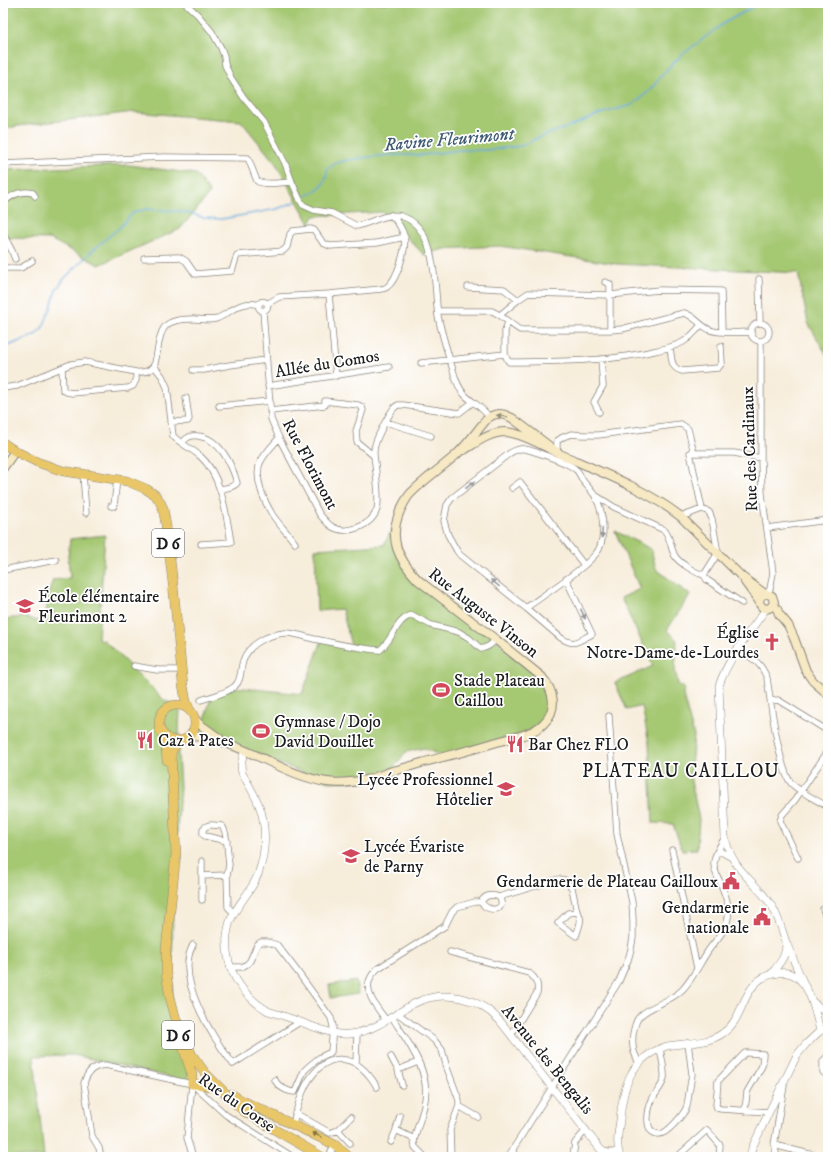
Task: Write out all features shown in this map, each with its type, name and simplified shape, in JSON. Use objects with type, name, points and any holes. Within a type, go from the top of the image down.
[{"type":"main road","name":"Rue Auguste Vinson","points":[[190,736],[211,738],[304,776],[328,782],[346,782],[366,780],[392,771],[518,737],[538,728],[546,722],[551,713],[553,703],[552,693],[548,684],[542,677],[495,639],[418,580],[407,569],[398,550],[395,539],[396,520],[402,506],[410,494],[457,454],[487,419],[494,414],[512,418],[579,466],[657,500],[680,516],[742,577]]},
{"type":"main road","points":[[487,419],[485,427],[491,435]]},
{"type":"main road","points":[[508,432],[516,431],[521,424]]},
{"type":"main road","name":"Rue Auguste Vinson","points":[[457,454],[499,432],[508,432],[524,437],[560,453]]},
{"type":"main road","name":"D 6","points":[[3,437],[39,456],[82,474],[127,481],[146,489],[160,500],[163,508],[173,584],[182,670],[182,685],[179,697],[172,706]]},
{"type":"main road","points":[[3,443],[15,451],[20,450],[56,466],[82,474]]},
{"type":"main road","points":[[3,468],[15,451]]},
{"type":"main road","points":[[742,577],[757,588],[767,602]]},
{"type":"main road","points":[[742,577],[788,625],[806,671],[816,684],[828,694]]},
{"type":"main road","name":"D 6","points":[[182,685],[186,700],[193,715]]},
{"type":"main road","points":[[172,706],[182,706],[187,708],[193,715],[195,725],[190,736],[185,740],[169,740],[160,727],[160,717],[163,712],[172,706]]},
{"type":"main road","name":"Rue Auguste Vinson","points":[[193,715],[204,728],[228,744]]},
{"type":"main road","name":"D 6","points":[[165,736],[167,754],[170,853],[161,949],[165,998],[172,1020],[182,1045],[200,1073],[214,1086],[245,1112],[326,1157]]},
{"type":"main road","name":"D 6","points":[[180,741],[173,748],[171,754],[176,854],[166,949],[166,973],[176,1019],[196,1061],[228,1103],[246,1118],[312,1157]]},
{"type":"main road","points":[[182,1045],[192,1074],[192,1084],[214,1086],[335,1145],[349,1157]]},
{"type":"street","points":[[185,3],[198,15],[212,32],[221,48],[231,78],[244,98],[264,122],[285,163],[303,205],[314,210],[332,213],[357,226],[391,215],[400,216],[412,222],[419,228],[429,246],[432,257],[438,316],[456,380],[460,390],[482,408],[487,419]]},
{"type":"street","points":[[3,164],[164,157],[248,158],[256,181],[266,183],[292,182]]},
{"type":"street","points":[[3,203],[8,198],[20,192],[27,191],[33,193],[34,196]]},
{"type":"street","points":[[3,388],[17,386],[74,363],[85,362],[136,372],[148,371],[154,366],[163,328],[170,322],[182,319],[213,319],[221,317],[238,306],[247,304],[259,305],[262,302],[267,304],[279,297],[329,294],[381,289],[387,287],[393,280],[399,267],[405,247],[405,237],[400,226],[391,215]]},
{"type":"street","points":[[144,258],[179,257],[186,261],[195,274],[232,271],[237,255],[283,251],[287,247],[290,234],[293,231],[314,230],[323,243],[330,246],[377,243],[405,237]]},
{"type":"street","points":[[3,234],[12,251],[14,259]]},
{"type":"street","points":[[3,268],[21,268],[32,261]]},
{"type":"street","points":[[759,279],[760,323]]},
{"type":"street","points":[[605,282],[610,284],[610,330]]},
{"type":"street","points":[[468,287],[504,289],[518,300]]},
{"type":"street","points":[[500,315],[528,294],[610,295],[659,290],[721,291],[722,332]]},
{"type":"street","points":[[329,294],[336,376]]},
{"type":"street","points":[[259,305],[258,307],[260,310],[263,311],[267,309],[267,304]]},
{"type":"street","points":[[438,310],[492,311],[520,330],[622,329],[684,313],[690,315],[701,325],[712,331],[751,332]]},
{"type":"street","name":"Rue Florimont","points":[[263,311],[271,419],[279,438],[320,515],[332,527],[348,530],[357,528],[365,524],[377,510],[378,501],[374,445],[392,410],[398,405],[459,413],[473,402]]},
{"type":"street","points":[[508,322],[505,330],[505,354],[509,362],[601,359],[635,356],[670,347],[688,339],[701,325]]},
{"type":"street","points":[[760,323],[765,324],[769,330],[767,337],[761,340],[754,338],[751,332],[752,328],[756,324],[760,323]]},
{"type":"street","name":"Rue des Cardinaux","points":[[761,340],[762,494],[774,574],[767,602]]},
{"type":"street","points":[[670,347],[674,366],[682,371],[718,368],[722,362],[722,346]]},
{"type":"street","points":[[421,363],[505,354]]},
{"type":"street","points":[[599,412],[594,402],[603,386],[601,359]]},
{"type":"street","points":[[193,370],[204,370],[230,364],[266,360]]},
{"type":"street","points":[[154,366],[165,381],[167,387],[173,436],[200,456],[217,480],[220,488],[232,542],[201,544]]},
{"type":"street","name":"Allée du Comos","points":[[268,386],[389,367]]},
{"type":"street","points":[[62,368],[63,390],[72,393],[128,388],[133,386],[136,380],[136,372]]},
{"type":"street","points":[[171,422],[189,419],[186,398]]},
{"type":"street","points":[[219,406],[270,401]]},
{"type":"street","points":[[270,411],[325,406],[325,401],[358,405],[362,407],[363,410],[356,431],[357,442],[374,456]]},
{"type":"street","points":[[386,422],[431,436]]},
{"type":"street","points":[[566,464],[560,453],[557,442],[563,437],[571,434],[598,435],[681,424],[688,429],[694,453]]},
{"type":"street","points":[[182,443],[188,437],[193,435],[202,436],[210,440],[220,449],[230,466],[237,483],[233,486],[220,488]]},
{"type":"street","points":[[279,438],[262,459],[260,465],[260,487],[272,514],[295,543]]},
{"type":"street","points":[[526,608],[566,578],[584,565],[596,554],[603,534],[603,522],[598,503],[594,495],[583,481],[579,466],[566,464],[523,449],[510,453],[452,498],[447,505],[444,515],[448,535],[460,555],[561,638],[573,644],[592,634],[566,578]]},
{"type":"street","points":[[702,509],[690,453],[734,453],[761,458]]},
{"type":"street","points":[[82,474],[86,513]]},
{"type":"street","points":[[111,506],[114,506],[117,479]]},
{"type":"street","points":[[512,488],[520,482],[584,565]]},
{"type":"street","points":[[594,495],[614,507],[664,530],[667,533],[675,556],[678,560],[698,573],[704,575],[708,580],[742,602]]},
{"type":"street","points":[[680,516],[702,509],[709,512],[712,520],[718,553],[704,575]]},
{"type":"street","points":[[767,528],[828,520]]},
{"type":"street","points":[[3,570],[56,560]]},
{"type":"street","points":[[757,588],[764,587],[772,580]]},
{"type":"street","points":[[767,602],[726,668],[719,686],[725,837],[726,844],[732,858],[742,872],[769,902],[781,924],[803,982],[814,1003],[820,1032]]},
{"type":"street","points":[[201,700],[234,687],[241,674],[243,660],[250,648],[268,636],[286,632],[380,650],[389,642],[401,621],[406,616],[412,615],[430,625],[459,632],[469,638],[481,649],[487,648],[495,639]]},
{"type":"street","points":[[738,649],[757,661],[762,667],[767,678],[776,733],[785,774],[792,784],[801,791],[828,807]]},
{"type":"street","points":[[134,666],[157,670],[182,670]]},
{"type":"street","points":[[771,701],[778,700],[828,731]]},
{"type":"street","points":[[508,1157],[619,981],[628,960],[633,938],[632,902],[616,834],[609,716]]},
{"type":"street","name":"Avenue des Bengalis","points":[[245,751],[240,762],[242,772],[261,812],[264,829],[264,847],[258,877],[229,922],[227,948],[230,967],[240,987],[268,1011],[333,1033],[342,1034],[357,1033],[368,1030],[415,1003],[424,1000],[442,996],[462,998],[473,1001],[500,1020],[601,1150],[604,1153],[619,1154]]},
{"type":"street","points":[[798,858],[780,821],[782,815],[795,800],[828,751]]},
{"type":"street","points":[[639,1063],[632,1046],[634,1029],[640,1015],[682,990],[726,926],[729,915],[729,904],[716,873],[714,864],[718,850],[725,837]]},
{"type":"street","points":[[227,841],[229,865],[227,875],[228,907],[234,913]]},
{"type":"street","points":[[672,850],[697,968]]},
{"type":"street","points":[[718,850],[732,858]]},
{"type":"street","points":[[202,861],[202,900]]},
{"type":"street","points":[[202,876],[227,875]]},
{"type":"street","points":[[451,1157],[450,1130],[459,1106],[459,1097],[442,1050],[434,1040],[376,1007],[371,997],[368,983],[371,976],[445,926],[452,912],[457,908],[475,902],[481,902],[489,896],[493,895],[499,897],[554,880],[565,880],[572,888],[578,912],[581,917],[576,936],[558,923],[568,913],[578,912]]},
{"type":"street","points":[[481,902],[483,906],[489,909],[497,909],[502,904],[502,900],[499,897]]},
{"type":"street","points":[[822,909],[828,923]]},
{"type":"street","points":[[619,1154],[618,1137],[624,1090],[630,1075],[639,1063],[660,1048],[712,1040],[729,1029],[736,1021],[756,983],[771,974],[781,963],[786,949],[786,940]]},
{"type":"street","points":[[230,967],[237,968],[247,964],[258,944],[261,942],[267,942],[277,946],[331,1018],[333,1026],[331,1052],[319,1058],[304,1071],[295,1092],[279,1086],[276,1080]]},
{"type":"street","points":[[193,945],[190,950],[187,968],[193,993],[211,1032],[233,1064],[300,1022]]},
{"type":"street","points":[[693,947],[697,953],[709,950]]},
{"type":"street","points":[[450,952],[528,973],[536,980],[538,993],[511,1035]]},
{"type":"street","points":[[771,974],[783,972],[789,973],[803,982]]},
{"type":"street","points":[[814,1003],[828,1014]]},
{"type":"street","points":[[392,1017],[413,1051],[423,1074],[426,1087],[425,1100],[414,1139],[415,1147],[425,1157]]},
{"type":"street","points":[[750,1157],[752,1148],[793,1061],[801,1049],[828,1026]]},
{"type":"street","points":[[356,1063],[357,1033]]},
{"type":"street","points":[[660,1048],[664,1080],[653,1098],[648,1117],[649,1128],[656,1134],[661,1134],[667,1131],[686,1111],[688,1106],[692,1074],[688,1043]]},
{"type":"street","points":[[744,1111],[747,1092],[762,1066],[763,1054],[749,1053],[745,1053],[718,1081],[717,1108],[744,1111],[769,1112]]},
{"type":"street","points":[[828,1056],[823,1061],[823,1072],[828,1076]]},
{"type":"street","points":[[391,1057],[398,1070],[402,1085]]},
{"type":"street","points":[[293,1124],[295,1113],[305,1086],[328,1062],[345,1060],[356,1063],[361,1066],[371,1077],[377,1087]]},
{"type":"street","points":[[398,1070],[418,1062]]},
{"type":"street","name":"Rue du Corse","points":[[101,1157],[99,1148],[92,1136],[84,1091],[85,1078],[92,1069],[97,1066],[105,1066],[192,1084],[226,1115],[293,1157]]},
{"type":"street","points":[[778,1157],[774,1145],[786,1077]]},
{"type":"street","points":[[192,1084],[187,1138],[193,1157]]},
{"type":"street","points":[[459,1106],[478,1117]]},
{"type":"street","points":[[295,1113],[330,1133],[338,1130],[351,1117]]},
{"type":"street","points":[[391,1142],[400,1116]]},
{"type":"street","points":[[338,1130],[350,1143]]},
{"type":"street","points":[[396,1130],[414,1139]]},
{"type":"street","points":[[573,1157],[575,1143],[586,1130]]},
{"type":"street","points":[[677,1157],[707,1130],[720,1144],[719,1157]]},
{"type":"street","points":[[326,1157],[335,1145]]},
{"type":"street","points":[[774,1145],[822,1157]]},
{"type":"street","points":[[512,1149],[514,1157]]},
{"type":"green space","points":[[3,3],[828,3],[828,357],[808,323],[798,273],[617,264],[500,246],[444,249],[424,255],[383,212],[314,216],[310,224],[276,164],[241,121],[134,112],[3,129]]},
{"type":"green space","points":[[129,165],[196,174],[210,193],[180,229],[99,265],[50,239],[3,238],[3,170]]},
{"type":"green space","points":[[396,520],[395,530],[407,569],[542,677],[553,703],[539,728],[443,757],[424,748],[406,752],[394,767],[366,780],[328,782],[228,744],[230,738],[204,723],[211,697],[234,687],[302,694],[322,640],[351,646],[342,609],[317,611],[315,549],[384,545]]},
{"type":"green space","points":[[615,531],[651,549],[656,569],[690,595],[667,630],[677,640],[675,670],[678,684],[685,689],[683,695],[694,736],[690,776],[699,819],[697,849],[682,850],[673,824],[653,823],[649,744],[642,706],[627,710],[615,683],[653,666],[621,598],[640,589]]},
{"type":"green space","points":[[105,535],[98,639],[104,640],[164,700],[180,708],[178,755],[180,787],[173,895],[172,1020],[189,1064],[188,1081],[74,1055],[34,1056],[44,1157],[3,1157],[3,619],[24,617],[45,623],[48,594],[53,580],[70,578],[68,556],[70,539]]},
{"type":"green space","points":[[356,981],[358,994],[331,998],[329,985]]},
{"type":"waterway","name":"Ravine Fleurimont","points":[[306,196],[315,191],[324,183],[327,169],[336,163],[361,158],[389,155],[423,155],[460,150],[488,150],[521,146],[540,137],[600,114],[632,105],[650,90],[670,66],[683,54],[724,23],[760,3]]},
{"type":"waterway","name":"Ravine Fleurimont","points":[[3,348],[35,335],[43,327],[51,308],[56,290],[64,279],[133,213],[146,209],[177,211],[204,218],[222,219],[277,209],[295,202]]},
{"type":"place","name":"École élémentaire Fleurimont 2","points":[[25,606]]},
{"type":"place","name":"Église Notre-Dame-de-Lourdes","points":[[772,642]]},
{"type":"place","name":"Stade Plateau Caillou","points":[[441,690]]},
{"type":"place","name":"Gymnase / Dojo David Douillet","points":[[261,731]]},
{"type":"place","name":"Caz à Pates","points":[[145,740]]},
{"type":"place","name":"Bar Chez FLO","points":[[515,744]]},
{"type":"place","name":"Lycée Professionnel Hôtelier","points":[[506,789]]},
{"type":"place","name":"Lycée Évariste de Parny","points":[[351,856]]},
{"type":"place","name":"Gendarmerie de Plateau Cailloux","points":[[731,881]]},
{"type":"place","name":"Gendarmerie nationale","points":[[762,917]]},
{"type":"district","name":"PLATEAU CAILLOU","points":[[681,770]]}]
